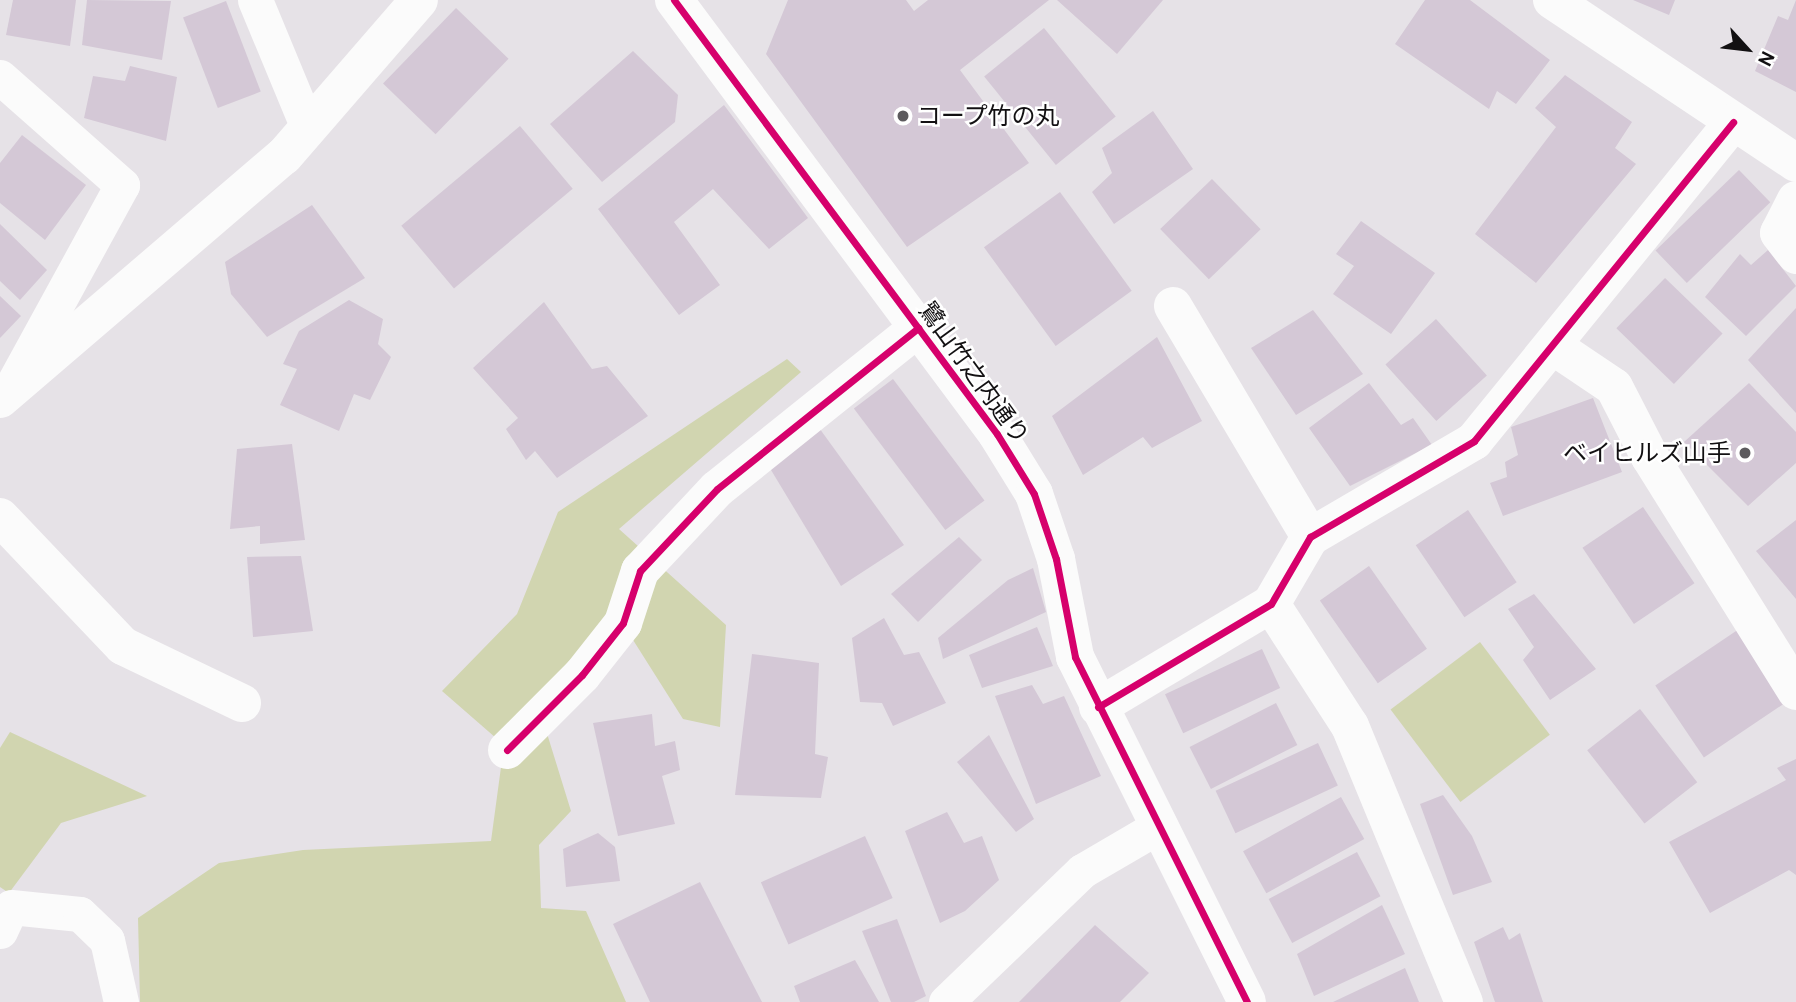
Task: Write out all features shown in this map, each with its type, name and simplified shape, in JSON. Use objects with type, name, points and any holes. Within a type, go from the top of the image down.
[{"type":"street","points":[[5,395],[284,156],[419,0]]},
{"type":"street","name":"鷺山竹之内通り","points":[[674,0],[918,328],[1034,494],[1056,559],[1075,657],[1156,828],[1247,1002]]},
{"type":"street","points":[[1552,0],[1796,163]]},
{"type":"street","points":[[1098,707],[1271,604],[1310,537],[1474,441],[1733,122]]},
{"type":"street","points":[[1796,200],[1779,233],[1796,255]]},
{"type":"street","points":[[1173,306],[1310,537]]},
{"type":"street","points":[[507,750],[582,675],[623,622],[640,571],[717,489],[918,328]]},
{"type":"street","points":[[1553,346],[1614,387],[1650,457],[1796,691]]},
{"type":"street","points":[[0,517],[123,646],[242,703]]},
{"type":"street","points":[[1271,604],[1350,726],[1464,1002]]},
{"type":"lane","points":[[255,0],[308,128]]},
{"type":"lane","points":[[0,77],[122,185],[5,395]]},
{"type":"lane","points":[[946,1002],[1083,871],[1156,828]]},
{"type":"lane","points":[[0,931],[11,907],[80,914],[107,940],[121,1002]]},
{"type":"green space","points":[[787,359],[801,372],[619,529],[726,625],[720,727],[683,719],[628,632],[545,727],[571,811],[539,845],[541,908],[586,911],[626,1002],[140,1002],[138,918],[219,863],[303,850],[491,841],[504,745],[442,691],[517,614],[558,512]]},
{"type":"green space","points":[[1480,642],[1550,735],[1460,802],[1391,709]]},
{"type":"green space","points":[[10,732],[147,796],[61,823],[9,893],[0,887],[0,748]]},
{"type":"building","points":[[13,0],[76,0],[70,46],[6,35]]},
{"type":"building","points":[[87,0],[171,1],[162,60],[82,45]]},
{"type":"building","name":"コープ竹の丸","points":[[788,0],[906,0],[914,11],[928,0],[1049,0],[960,70],[1029,163],[907,247],[766,54]]},
{"type":"building","name":"コープ竹の丸","points":[[1057,0],[1163,0],[1117,54]]},
{"type":"building","points":[[1425,0],[1470,0],[1550,60],[1516,104],[1497,91],[1489,109],[1395,44]]},
{"type":"building","points":[[1633,0],[1675,0],[1669,15]]},
{"type":"building","points":[[1796,0],[1796,92],[1755,71],[1778,16],[1788,20]]},
{"type":"building","points":[[226,1],[261,92],[218,108],[183,17]]},
{"type":"building","points":[[456,8],[509,59],[436,134],[383,84]]},
{"type":"building","points":[[1044,28],[1116,117],[1056,165],[984,76]]},
{"type":"building","points":[[633,51],[678,95],[675,122],[602,182],[550,124]]},
{"type":"building","points":[[130,66],[177,77],[166,141],[84,118],[93,76],[125,81]]},
{"type":"building","points":[[1565,75],[1632,122],[1615,148],[1636,164],[1536,283],[1475,234],[1556,127],[1535,108]]},
{"type":"building","points":[[724,105],[808,218],[769,249],[713,189],[674,222],[720,285],[679,315],[598,209]]},
{"type":"building","points":[[1153,111],[1193,169],[1114,224],[1092,192],[1112,173],[1102,148]]},
{"type":"building","points":[[520,126],[573,189],[454,288],[401,226]]},
{"type":"building","points":[[22,135],[86,185],[45,240],[0,203],[0,163]]},
{"type":"building","points":[[1739,170],[1770,202],[1687,283],[1656,251]]},
{"type":"building","points":[[1212,179],[1261,229],[1209,279],[1160,229]]},
{"type":"building","points":[[1060,192],[1132,291],[1056,346],[984,247]]},
{"type":"building","points":[[312,205],[365,278],[267,337],[231,294],[225,262]]},
{"type":"building","points":[[1361,221],[1435,273],[1391,334],[1333,294],[1354,266],[1336,254]]},
{"type":"building","points":[[0,224],[47,270],[20,300],[0,281]]},
{"type":"building","points":[[1768,250],[1796,286],[1746,336],[1705,297],[1740,254],[1751,265]]},
{"type":"building","points":[[1665,278],[1723,334],[1674,384],[1616,328]]},
{"type":"building","points":[[0,296],[21,316],[0,338]]},
{"type":"building","points":[[349,300],[383,319],[378,344],[391,357],[370,400],[354,394],[339,431],[280,405],[297,369],[283,364],[299,331]]},
{"type":"building","points":[[544,302],[592,369],[607,366],[648,416],[557,478],[535,451],[526,460],[506,429],[518,418],[473,368]]},
{"type":"building","points":[[1796,308],[1796,413],[1748,360]]},
{"type":"building","points":[[1313,310],[1363,374],[1296,415],[1251,348]]},
{"type":"building","points":[[1436,319],[1487,375],[1436,421],[1385,365]]},
{"type":"building","points":[[1157,337],[1202,421],[1152,448],[1143,437],[1083,475],[1052,416]]},
{"type":"building","points":[[893,379],[984,500],[945,530],[854,408]]},
{"type":"building","points":[[1369,383],[1401,425],[1413,418],[1432,445],[1350,486],[1309,428]]},
{"type":"building","name":"ベイヒルズ山手","points":[[1749,383],[1796,432],[1796,463],[1748,506],[1684,442]]},
{"type":"building","points":[[1593,398],[1622,472],[1503,516],[1490,483],[1507,477],[1505,462],[1518,455],[1511,427]]},
{"type":"building","points":[[817,425],[904,545],[841,586],[768,465]]},
{"type":"building","points":[[292,444],[305,540],[260,544],[260,526],[230,529],[237,449]]},
{"type":"building","points":[[1643,507],[1694,583],[1634,624],[1582,548]]},
{"type":"building","points":[[1468,510],[1517,582],[1464,617],[1416,545]]},
{"type":"building","points":[[1796,520],[1796,599],[1756,551]]},
{"type":"building","points":[[959,537],[982,560],[918,622],[891,594]]},
{"type":"building","points":[[301,556],[313,631],[253,637],[247,557]]},
{"type":"building","points":[[1369,566],[1427,649],[1378,683],[1320,600]]},
{"type":"building","points":[[1033,568],[1046,612],[943,659],[938,638],[1008,580]]},
{"type":"building","points":[[1534,594],[1596,669],[1550,700],[1523,660],[1534,647],[1508,609]]},
{"type":"building","points":[[884,618],[904,655],[919,652],[946,703],[893,726],[882,703],[860,702],[852,638]]},
{"type":"building","points":[[1037,627],[1053,666],[982,688],[969,655]]},
{"type":"building","points":[[1739,629],[1788,701],[1704,758],[1655,685]]},
{"type":"building","points":[[1262,649],[1280,688],[1183,733],[1165,694]]},
{"type":"building","points":[[752,654],[819,663],[815,754],[828,757],[821,798],[735,795]]},
{"type":"building","points":[[1032,685],[1043,704],[1064,696],[1101,776],[1036,804],[995,696]]},
{"type":"building","points":[[1276,703],[1297,745],[1211,789],[1190,747]]},
{"type":"building","points":[[1640,709],[1697,782],[1644,824],[1587,750]]},
{"type":"building","points":[[652,714],[655,746],[675,741],[680,770],[662,776],[675,824],[618,836],[593,723]]},
{"type":"building","points":[[989,735],[1034,819],[1016,832],[957,762]]},
{"type":"building","points":[[1318,743],[1338,786],[1235,833],[1216,791]]},
{"type":"building","points":[[1796,759],[1796,875],[1789,870],[1710,913],[1669,842],[1786,780],[1777,768]]},
{"type":"building","points":[[1443,795],[1472,836],[1492,882],[1453,895],[1420,804]]},
{"type":"building","points":[[1341,797],[1364,839],[1266,893],[1243,851]]},
{"type":"building","points":[[947,812],[964,843],[982,836],[999,880],[965,911],[940,923],[905,831]]},
{"type":"building","points":[[598,833],[615,847],[620,881],[566,887],[563,849]]},
{"type":"building","points":[[865,836],[893,898],[789,944],[761,882]]},
{"type":"building","points":[[1357,852],[1380,896],[1292,943],[1269,899]]},
{"type":"building","points":[[700,882],[762,1002],[650,1002],[613,924]]},
{"type":"building","points":[[1382,905],[1405,954],[1314,996],[1297,954]]},
{"type":"building","points":[[897,919],[926,996],[914,1002],[891,1002],[862,931]]},
{"type":"building","points":[[1095,925],[1149,973],[1120,1002],[1019,1002]]},
{"type":"building","points":[[1503,927],[1509,940],[1520,933],[1543,1002],[1495,1002],[1474,942]]},
{"type":"building","points":[[855,960],[879,1002],[800,1002],[794,986]]},
{"type":"building","points":[[1405,968],[1419,1002],[1333,1002]]},
{"type":"cycle path","points":[[674,0],[997,434],[1034,494],[1056,559],[1075,657],[1247,1002]]},
{"type":"cycle path","points":[[1098,707],[1271,604],[1310,537],[1474,441],[1733,122]]},
{"type":"cycle path","points":[[507,750],[582,675],[623,623],[640,571],[717,489],[918,328]]},
{"type":"place","name":"コープ竹の丸","points":[[903,116]]},
{"type":"place","name":"ベイヒルズ山手","points":[[1745,453]]}]
